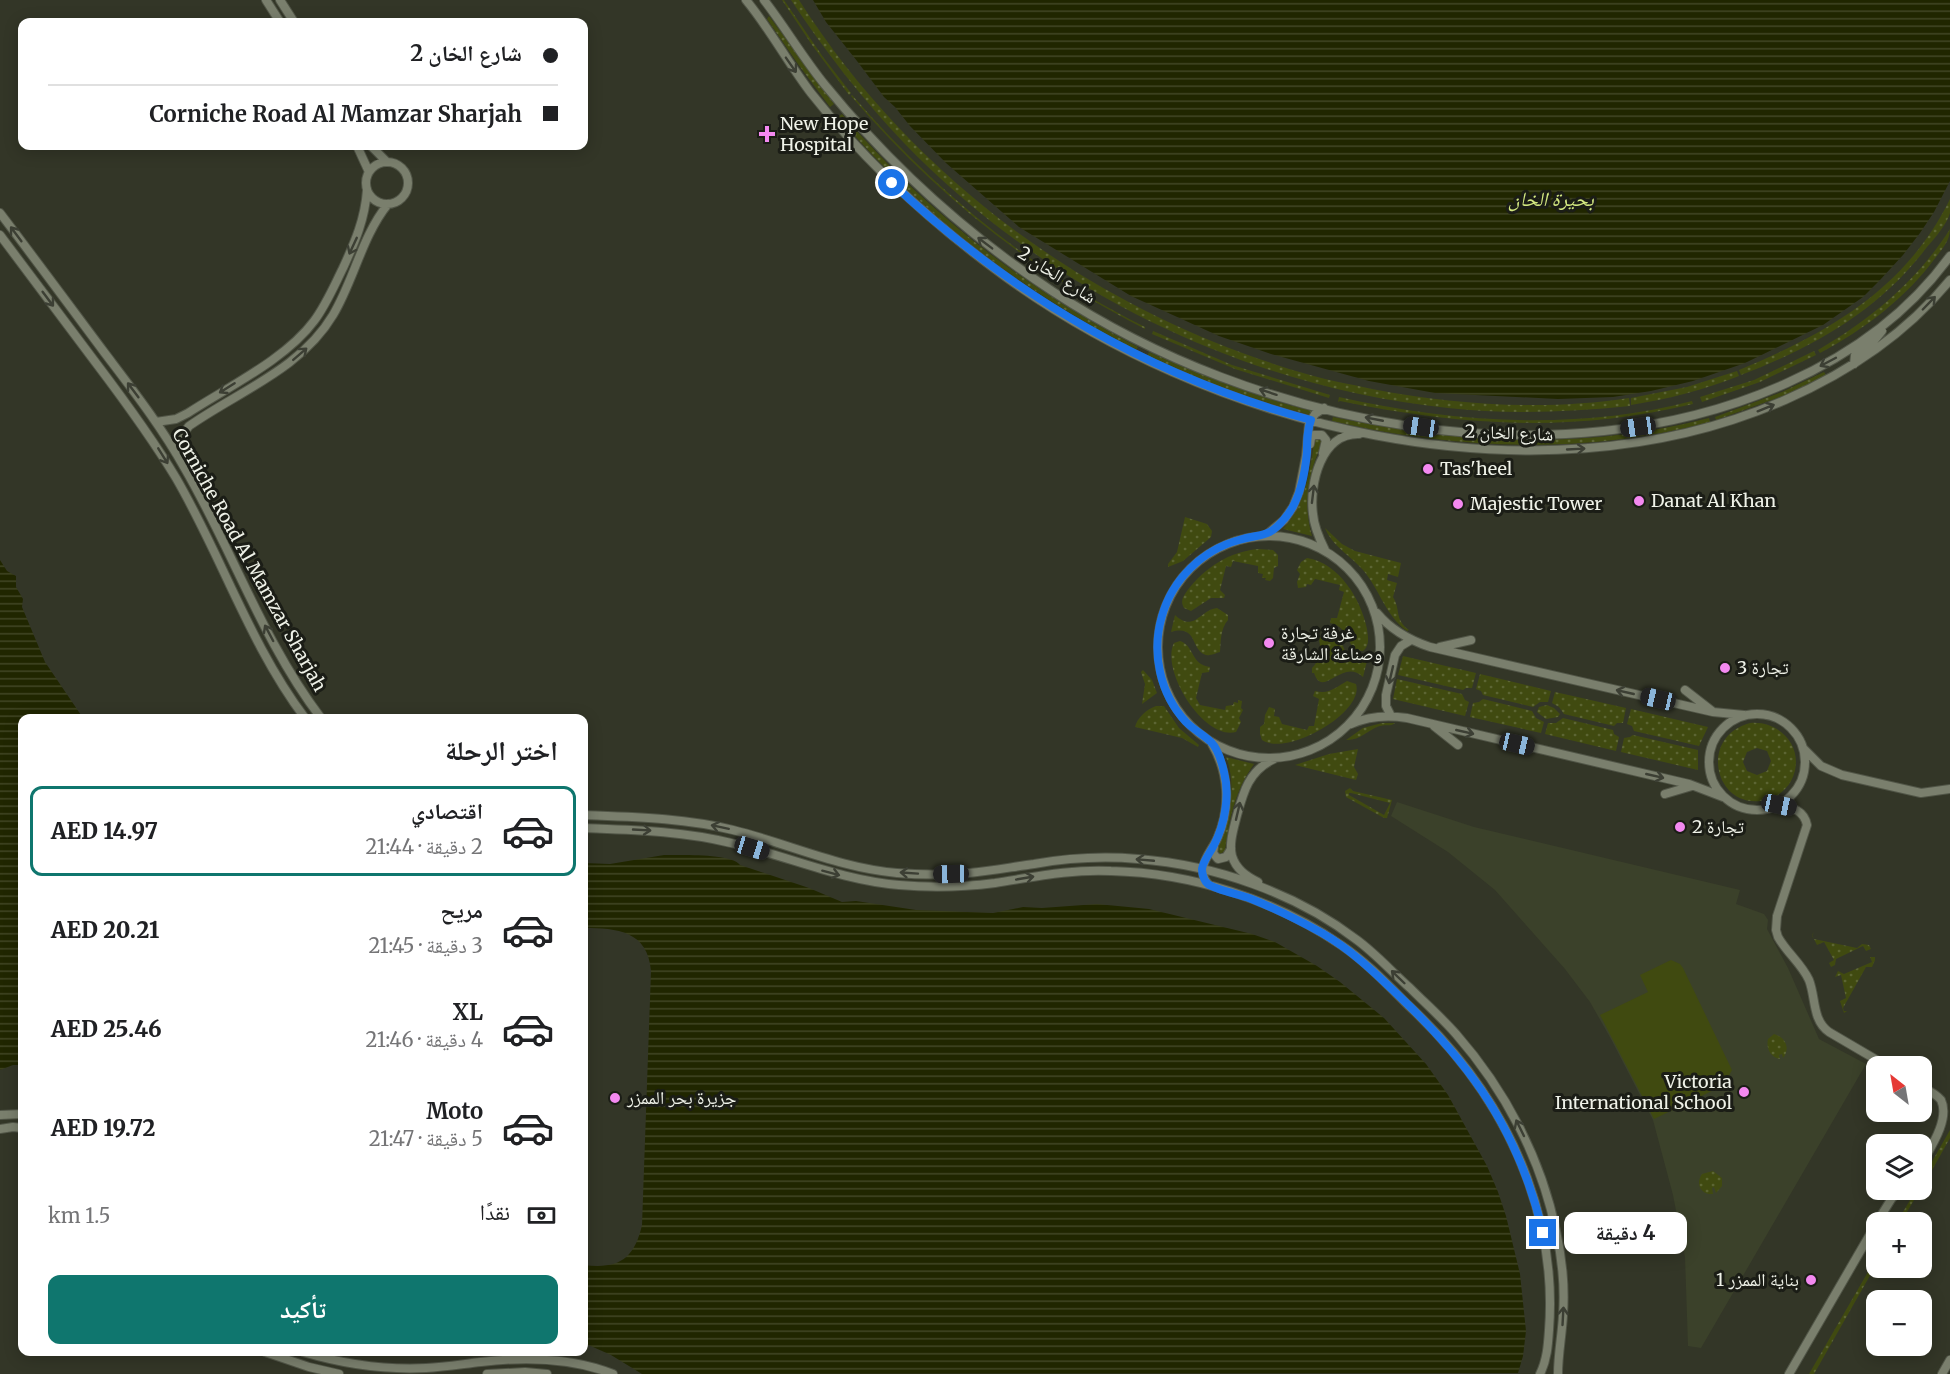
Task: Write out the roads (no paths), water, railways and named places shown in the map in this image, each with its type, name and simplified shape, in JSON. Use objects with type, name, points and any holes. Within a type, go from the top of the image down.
[{"type":"street","points":[[266,0],[277,18]]},
{"type":"street","points":[[280,0],[291,18]]},
{"type":"street","name":"شارع الخان 2","points":[[746,0],[809,91],[862,153],[906,196],[998,272],[1073,321],[1137,355],[1219,391],[1311,420],[1378,435],[1464,446],[1527,450],[1590,448],[1687,432],[1738,418],[1796,395],[1854,364],[1907,326],[1950,280]]},
{"type":"street","name":"شارع الخان 2","points":[[764,0],[827,87],[883,151],[944,210],[1010,262],[1076,306],[1159,350],[1255,388],[1324,408],[1408,425],[1486,434],[1565,435],[1638,427],[1710,411],[1776,387],[1842,354],[1886,324],[1925,288],[1950,256]]},
{"type":"street","points":[[759,16],[770,9]]},
{"type":"street","points":[[359,150],[369,172]]},
{"type":"street","points":[[367,190],[375,201],[388,204],[401,199],[408,183],[406,174],[401,168],[387,162],[375,150]]},
{"type":"street","points":[[156,422],[169,421],[188,413],[275,358],[306,331],[325,304],[355,242],[365,211],[366,181],[369,172],[379,164],[387,162]]},
{"type":"street","points":[[176,453],[180,438],[189,426],[284,368],[320,334],[340,303],[373,226],[388,204]]},
{"type":"street","name":"Corniche Road Al Mamzar Sharjah","points":[[0,213],[156,422],[176,453],[204,502],[288,667],[318,714]]},
{"type":"street","name":"Corniche Road Al Mamzar Sharjah","points":[[0,235],[132,411],[162,455],[189,500],[240,607],[276,673],[302,714]]},
{"type":"street","points":[[1854,364],[1855,355],[1873,342],[1886,324]]},
{"type":"street","points":[[1306,456],[1308,427],[1311,420],[1324,408]]},
{"type":"street","points":[[1265,536],[1278,526],[1293,507],[1299,492],[1311,438],[1318,434],[1326,440],[1314,486],[1312,508],[1316,530],[1325,550]]},
{"type":"street","points":[[1323,458],[1329,447],[1341,437],[1355,434],[1378,435]]},
{"type":"street","points":[[1265,536],[1282,536],[1325,550],[1342,562],[1355,576],[1366,592],[1378,624],[1381,644],[1377,672],[1364,705],[1347,726],[1328,741],[1314,749],[1297,754],[1275,758],[1242,755],[1212,743],[1188,724],[1176,708],[1166,691],[1161,675],[1158,653],[1161,620],[1173,590],[1194,564],[1212,551],[1231,542],[1265,536]]},
{"type":"street","points":[[1347,726],[1368,718],[1391,716],[1430,723],[1695,786],[1723,797],[1738,807],[1752,810],[1766,810],[1779,805],[1794,794],[1801,782],[1806,762],[1804,749],[1797,735],[1782,720],[1765,714],[1744,715],[1713,712],[1437,648],[1411,640],[1390,626],[1374,610]]},
{"type":"street","points":[[1391,716],[1387,710],[1386,699],[1395,655],[1401,646],[1411,640]]},
{"type":"street","points":[[1437,648],[1471,640]]},
{"type":"street","points":[[276,673],[288,667]]},
{"type":"street","points":[[1685,690],[1713,712]]},
{"type":"street","points":[[1723,797],[1714,785],[1709,772],[1710,750],[1716,737],[1725,726],[1744,715]]},
{"type":"street","points":[[1430,723],[1458,745]]},
{"type":"street","points":[[1209,885],[1204,879],[1202,869],[1220,832],[1227,788],[1222,764],[1212,743]]},
{"type":"street","points":[[1804,749],[1821,766],[1842,775],[1921,793],[1950,789]]},
{"type":"street","points":[[1272,892],[1240,870],[1231,849],[1232,836],[1246,785],[1258,769],[1275,758]]},
{"type":"street","points":[[1665,794],[1695,786]]},
{"type":"street","points":[[1779,805],[1800,811],[1807,825],[1777,916],[1778,937],[1805,972],[1812,990],[1816,1015],[1822,1026],[1870,1056]]},
{"type":"street","points":[[588,815],[659,819],[709,825],[760,837],[839,863],[903,873],[971,873],[1053,861],[1107,858],[1156,861],[1202,869],[1235,878],[1272,892],[1323,918],[1355,938],[1449,1026],[1482,1066],[1522,1133],[1548,1200],[1556,1231],[1562,1273],[1563,1303],[1558,1374]]},
{"type":"street","points":[[606,829],[608,816]]},
{"type":"street","points":[[588,828],[648,830],[711,838],[752,848],[838,875],[897,885],[936,887],[976,885],[1052,873],[1100,870],[1149,873],[1209,885],[1266,905],[1323,934],[1358,958],[1418,1013],[1446,1042],[1493,1105],[1522,1165],[1533,1194],[1543,1233],[1549,1274],[1550,1314],[1546,1355],[1540,1374]]},
{"type":"street","points":[[1214,845],[1213,853],[1218,859],[1226,857],[1231,849]]},
{"type":"street","points":[[1266,905],[1272,892]]},
{"type":"street","points":[[1932,1094],[1940,1099],[1945,1107],[1946,1116],[1932,1145]]},
{"type":"street","points":[[0,1115],[18,1114]]},
{"type":"street","points":[[0,1129],[18,1128]]},
{"type":"street","points":[[1789,1374],[1866,1242]]},
{"type":"street","points":[[277,1356],[339,1374]]},
{"type":"street","points":[[320,1356],[388,1368],[427,1368],[526,1360],[591,1367],[613,1374]]},
{"type":"street","points":[[1942,1374],[1950,1360]]},
{"type":"street","points":[[487,1374],[525,1372],[547,1374]]},
{"type":"water","name":"بحيرة الخان","points":[[813,0],[1950,0],[1950,181],[1920,233],[1903,255],[1863,297],[1823,325],[1745,363],[1693,381],[1613,397],[1558,399],[1435,393],[1369,381],[1271,354],[1219,336],[1131,296],[1019,227],[946,163],[910,126],[884,97],[826,22]]},
{"type":"water","points":[[0,560],[7,571],[16,576],[16,587],[23,599],[22,607],[45,662],[80,714],[18,714],[18,1065],[0,1070]]},
{"type":"water","points":[[664,855],[727,858],[740,865],[809,888],[842,902],[856,901],[916,910],[993,913],[1023,907],[1097,904],[1149,909],[1252,934],[1275,942],[1340,982],[1384,1018],[1426,1064],[1448,1095],[1487,1166],[1506,1216],[1520,1274],[1526,1331],[1518,1373],[642,1374],[611,1355],[588,1345],[588,1265],[606,1265],[623,1260],[634,1247],[642,1225],[651,971],[649,958],[644,947],[637,940],[619,931],[588,928],[588,863],[610,864]]},
{"type":"place","name":"New Hope Hospital","points":[[767,134]]},
{"type":"place","name":"Tas'heel","points":[[1428,469]]},
{"type":"place","name":"Danat Al Khan","points":[[1639,501]]},
{"type":"place","name":"Majestic Tower","points":[[1458,504]]},
{"type":"place","name":"غرفة تجارة وصناعة الشارقة","points":[[1269,643]]},
{"type":"place","name":"تجارة 3","points":[[1725,668]]},
{"type":"place","name":"تجارة 2","points":[[1680,827]]},
{"type":"place","name":"Victoria International School","points":[[1744,1092]]},
{"type":"place","name":"جزيرة بحر الممزر","points":[[615,1098]]},
{"type":"place","name":"بناية الممزر 1","points":[[1811,1280]]}]
